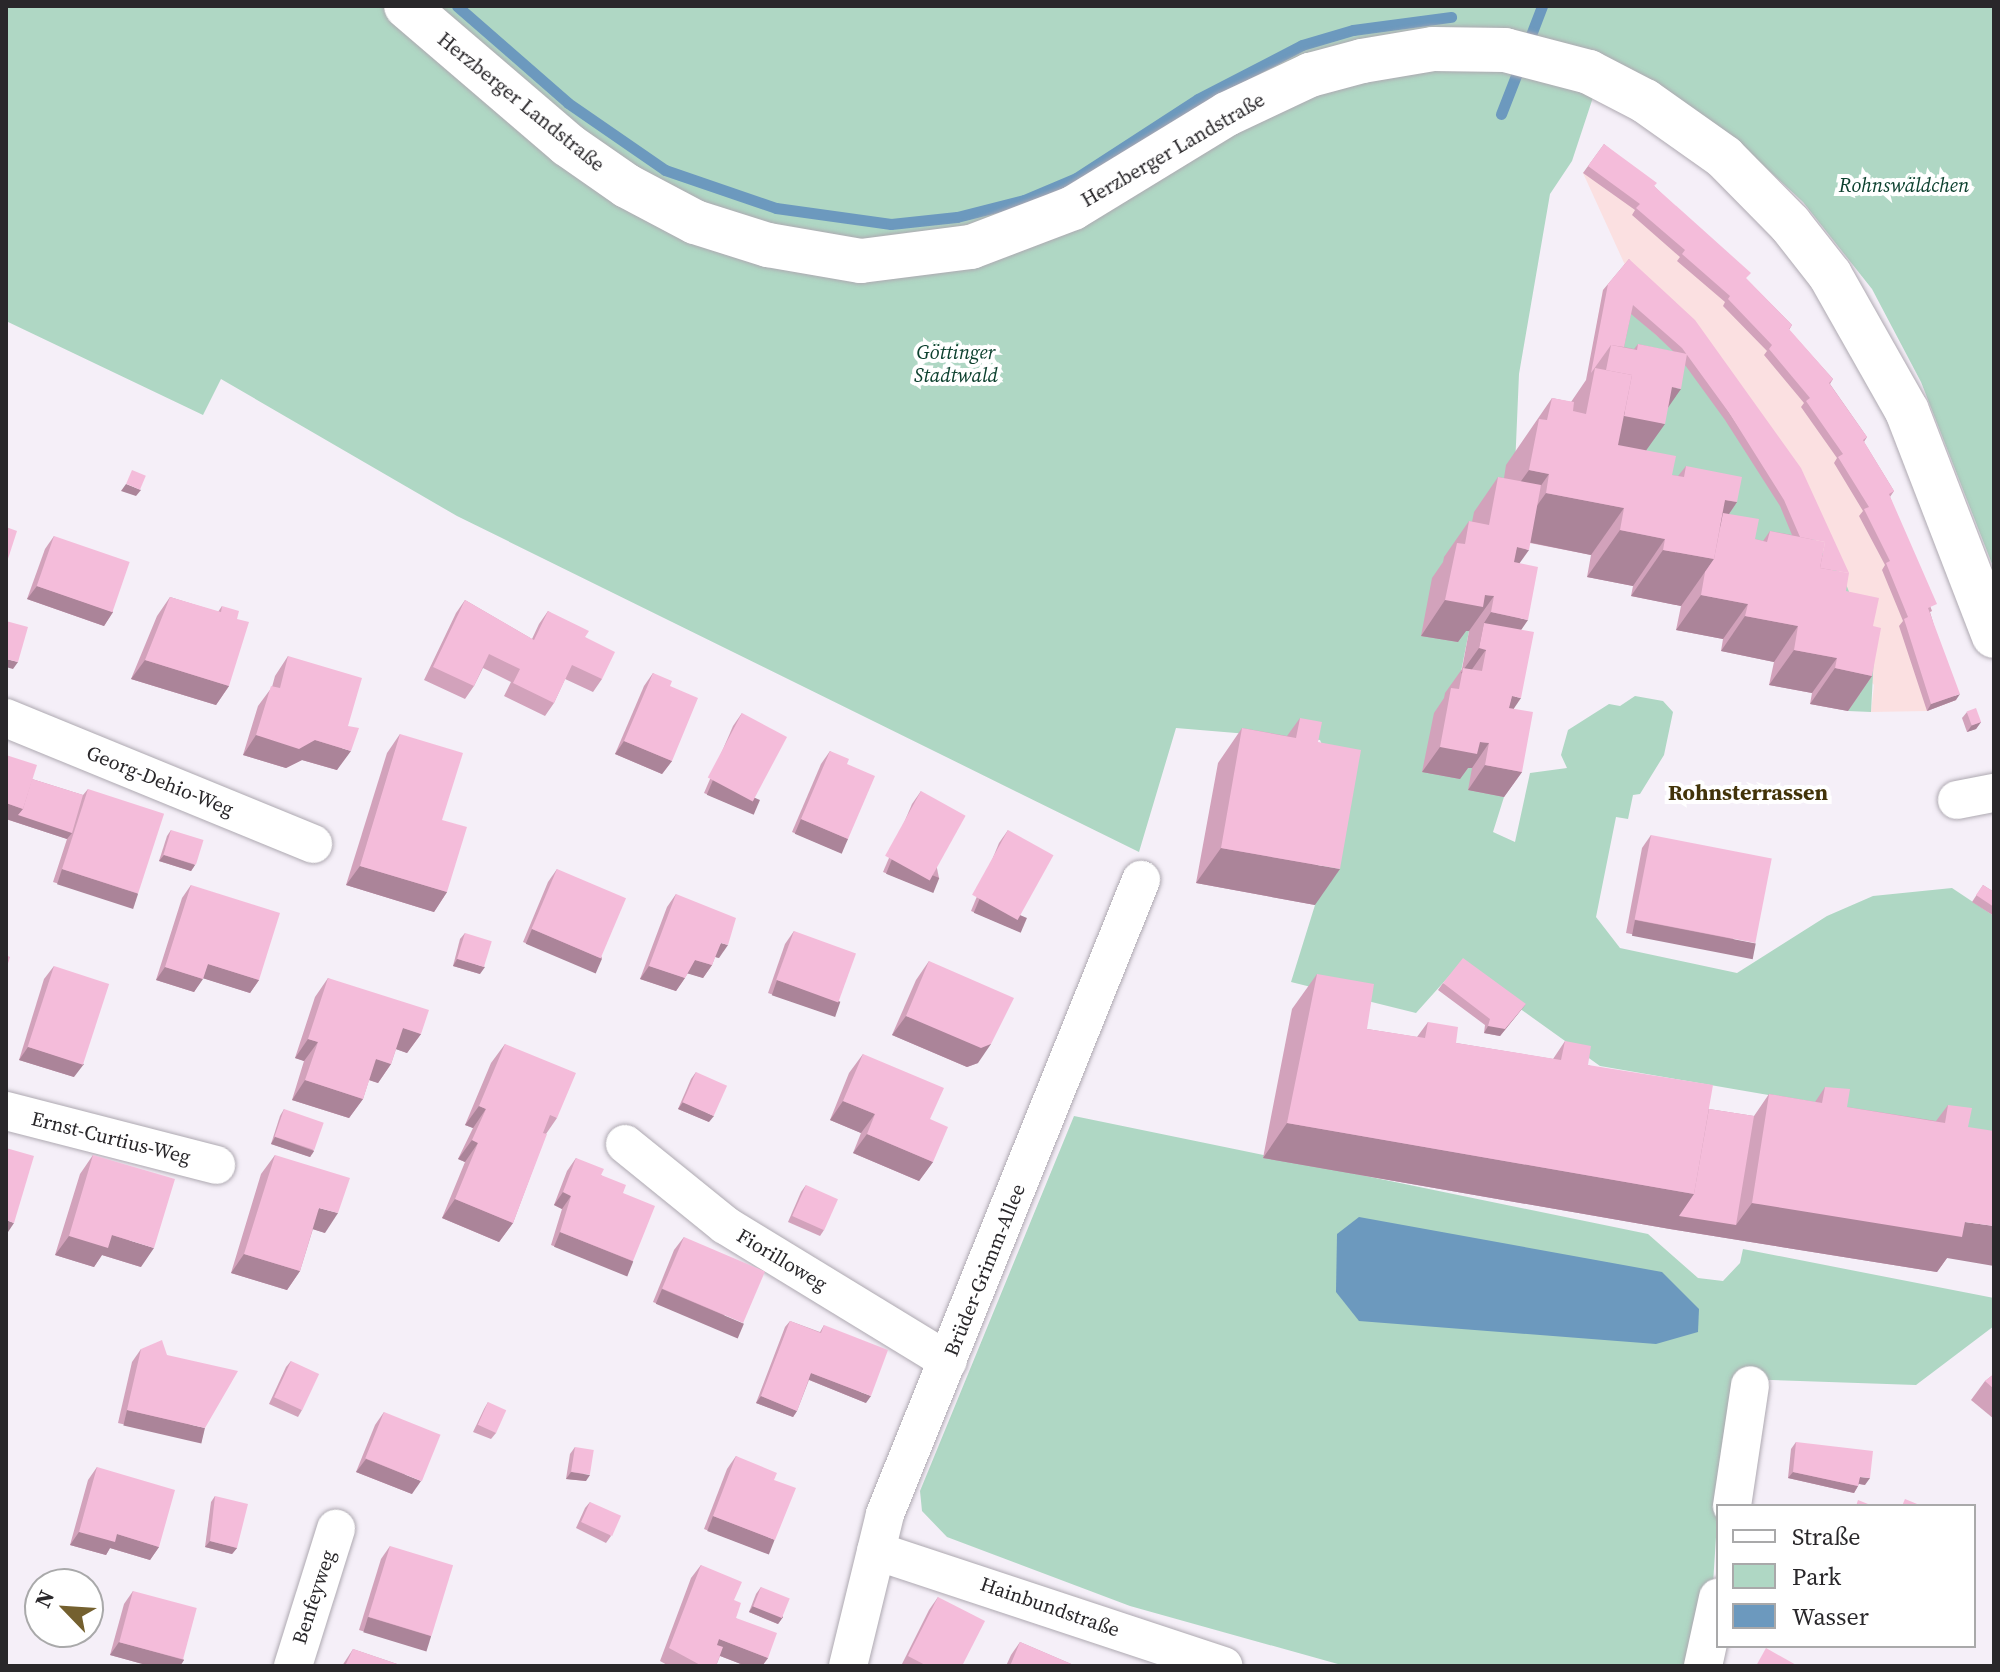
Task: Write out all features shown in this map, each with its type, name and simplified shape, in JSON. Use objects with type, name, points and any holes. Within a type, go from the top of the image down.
[{"type":"street","name":"Herzberger Landstraße","points":[[406,6],[568,145],[627,186],[695,222],[754,240],[861,261],[971,247],[1073,208],[1227,114],[1310,75],[1362,61],[1433,49],[1505,50],[1589,72],[1645,101],[1724,157],[1790,224],[1830,275],[1907,411],[1994,636]]},
{"type":"street","name":"Georg-Dehio-Weg","points":[[6,718],[313,844]]},
{"type":"street","points":[[1957,800],[1994,793]]},
{"type":"street","name":"Brüder-Grimm-Allee","points":[[848,1666],[885,1514],[1141,880]]},
{"type":"street","name":"Ernst-Curtius-Weg","points":[[6,1111],[216,1165]]},
{"type":"street","name":"Fiorilloweg","points":[[625,1144],[725,1225],[948,1361]]},
{"type":"street","points":[[1732,1504],[1750,1385]]},
{"type":"street","name":"Benfeyweg","points":[[293,1666],[336,1529]]},
{"type":"street","name":"Hainbundstraße","points":[[876,1551],[1223,1666]]},
{"type":"street","points":[[1703,1666],[1716,1607]]},
{"type":"shaded area","points":[[1600,151],[1746,280],[1932,611],[1924,615],[1956,700],[1927,711],[1871,712],[1874,685],[1612,385],[1587,380],[1603,290],[1625,265],[1583,173]]},
{"type":"green space","name":"Göttinger Stadtwald","points":[[6,6],[1994,6],[1994,569],[1921,382],[1872,289],[1803,202],[1748,151],[1606,58],[1572,161],[1550,194],[1519,374],[1515,467],[1461,630],[1469,631],[1461,672],[1462,767],[1472,768],[1504,797],[1493,832],[1515,842],[1530,773],[1567,768],[1561,755],[1568,730],[1609,704],[1620,706],[1635,696],[1663,701],[1673,712],[1664,755],[1640,794],[1633,795],[1628,819],[1616,817],[1596,917],[1620,948],[1737,973],[1827,916],[1873,896],[1952,888],[1994,916],[1994,1154],[1943,1125],[1600,1066],[1459,965],[1416,1013],[1291,982],[1315,905],[1338,784],[1320,740],[1176,728],[1139,852],[457,516],[221,379],[203,415],[6,321]]},
{"type":"green space","points":[[1629,311],[1678,354],[1844,579],[1874,655],[1871,712],[1848,711],[1857,664],[1594,450]]},
{"type":"green space","points":[[1074,1116],[1648,1234],[1698,1278],[1723,1281],[1740,1263],[1743,1249],[1994,1298],[1994,1326],[1916,1385],[1740,1379],[1716,1504],[1713,1584],[1696,1666],[1345,1666],[1130,1606],[947,1537],[922,1511],[920,1491]]},
{"type":"water","points":[[1359,1217],[1662,1272],[1699,1309],[1698,1332],[1656,1344],[1359,1321],[1336,1292],[1337,1234]]},
{"type":"building","points":[[1604,144],[1657,183],[1654,186],[1751,273],[1746,278],[1792,325],[1789,329],[1833,379],[1829,383],[1867,437],[1863,440],[1894,491],[1889,494],[1937,604],[1928,608],[1960,694],[1931,704],[1904,619],[1908,617],[1886,563],[1890,561],[1864,509],[1869,507],[1838,457],[1843,454],[1806,401],[1810,398],[1769,349],[1772,345],[1728,299],[1730,296],[1682,254],[1685,250],[1636,208],[1640,204],[1588,166]]},
{"type":"building","points":[[1629,259],[1695,320],[1801,468],[1849,573],[1820,568],[1825,542],[1800,537],[1784,500],[1730,414],[1682,348],[1633,305],[1624,347],[1611,345],[1591,373],[1608,284]]},
{"type":"building","points":[[1638,344],[1687,354],[1681,389],[1672,387],[1665,424],[1624,416],[1632,375],[1606,370],[1611,345],[1637,350]]},
{"type":"building","points":[[1595,368],[1632,375],[1618,445],[1676,456],[1672,475],[1684,477],[1686,466],[1742,477],[1737,502],[1725,500],[1714,559],[1663,550],[1665,539],[1620,530],[1624,508],[1546,493],[1549,474],[1529,470],[1539,419],[1547,420],[1552,398],[1574,402],[1573,411],[1586,414]]},
{"type":"building","points":[[132,470],[146,476],[140,490],[126,484]]},
{"type":"building","points":[[1498,477],[1541,485],[1529,550],[1517,547],[1514,562],[1538,567],[1528,620],[1491,612],[1494,596],[1485,595],[1483,607],[1445,600],[1457,543],[1465,544],[1469,521],[1489,525]]},
{"type":"building","points":[[1723,513],[1759,519],[1755,539],[1767,542],[1770,531],[1825,542],[1820,568],[1849,573],[1846,591],[1879,598],[1873,626],[1881,628],[1872,676],[1835,668],[1837,658],[1794,650],[1798,626],[1745,616],[1748,604],[1701,595],[1705,572],[1714,559]]},
{"type":"building","points":[[6,527],[17,531],[6,565]]},
{"type":"building","points":[[54,536],[130,562],[112,612],[37,586]]},
{"type":"building","points":[[170,597],[221,612],[222,606],[239,611],[237,619],[249,622],[229,686],[145,660]]},
{"type":"building","points":[[465,600],[534,640],[548,611],[589,631],[585,637],[615,652],[602,679],[572,665],[554,703],[513,683],[520,669],[489,654],[474,686],[433,667]]},
{"type":"building","points":[[6,621],[28,627],[18,662],[6,659]]},
{"type":"building","points":[[1484,623],[1534,632],[1521,698],[1512,696],[1509,708],[1533,712],[1522,772],[1485,765],[1489,743],[1480,742],[1477,754],[1440,747],[1451,688],[1459,689],[1463,668],[1482,671],[1486,650],[1479,648]]},
{"type":"building","points":[[288,656],[362,678],[348,726],[359,728],[351,751],[315,740],[299,749],[256,735],[271,686],[280,688]]},
{"type":"building","points":[[653,673],[672,681],[670,686],[698,698],[672,761],[624,741]]},
{"type":"building","points":[[1976,708],[1981,722],[1972,726],[1967,711]]},
{"type":"building","points":[[742,713],[787,737],[753,801],[708,777]]},
{"type":"building","points":[[1300,718],[1322,722],[1318,742],[1361,750],[1340,869],[1221,848],[1242,728],[1296,738]]},
{"type":"building","points":[[400,734],[463,753],[442,820],[467,827],[447,892],[360,866]]},
{"type":"building","points":[[830,751],[849,759],[847,764],[875,776],[848,839],[801,819]]},
{"type":"building","points":[[6,755],[37,765],[23,809],[6,803]]},
{"type":"building","points":[[32,779],[83,795],[72,833],[18,815],[23,809]]},
{"type":"building","points":[[88,789],[164,814],[138,894],[62,869]]},
{"type":"building","points":[[921,791],[966,816],[930,880],[885,856]]},
{"type":"building","points":[[171,830],[204,840],[196,865],[163,855]]},
{"type":"building","points":[[1008,830],[1053,855],[1018,920],[972,895]]},
{"type":"building","points":[[1651,835],[1772,858],[1755,943],[1635,919]]},
{"type":"building","points":[[557,869],[626,898],[601,958],[532,929]]},
{"type":"building","points":[[191,885],[280,913],[259,980],[208,964],[203,979],[165,967]]},
{"type":"building","points":[[1983,885],[1994,892],[1994,907],[1976,895]]},
{"type":"building","points":[[676,894],[736,918],[728,945],[721,943],[712,965],[695,960],[685,978],[649,966]]},
{"type":"building","points":[[794,931],[856,954],[838,1002],[776,980]]},
{"type":"building","points":[[465,933],[492,941],[484,967],[457,959]]},
{"type":"building","points":[[1463,958],[1526,1004],[1505,1029],[1488,1026],[1490,1019],[1443,983]]},
{"type":"building","points":[[929,961],[1014,998],[991,1044],[981,1048],[906,1016]]},
{"type":"building","points":[[54,966],[109,984],[83,1065],[28,1047]]},
{"type":"building","points":[[1317,974],[1374,984],[1367,1029],[1425,1038],[1428,1022],[1458,1027],[1456,1043],[1561,1060],[1565,1041],[1591,1046],[1588,1065],[1713,1085],[1694,1194],[1287,1123]]},
{"type":"building","points":[[328,978],[429,1010],[421,1034],[403,1028],[391,1064],[376,1059],[363,1099],[305,1080],[318,1042],[308,1039]]},
{"type":"building","points":[[505,1044],[576,1073],[557,1118],[550,1115],[543,1133],[547,1134],[513,1223],[455,1199],[478,1143],[472,1140],[486,1109],[479,1106]]},
{"type":"building","points":[[863,1054],[944,1088],[930,1119],[948,1127],[933,1162],[867,1134],[875,1114],[843,1101]]},
{"type":"building","points":[[696,1072],[727,1086],[714,1116],[683,1102]]},
{"type":"building","points":[[1825,1087],[1850,1089],[1847,1107],[1945,1123],[1948,1105],[1972,1108],[1968,1127],[1994,1131],[1994,1226],[1965,1222],[1962,1237],[1752,1203],[1769,1094],[1822,1103]]},
{"type":"building","points":[[284,1109],[324,1123],[314,1150],[275,1136]]},
{"type":"building","points":[[1709,1109],[1754,1116],[1736,1225],[1679,1216],[1694,1194]]},
{"type":"building","points":[[6,1148],[34,1156],[14,1223],[6,1220]]},
{"type":"building","points":[[93,1155],[175,1179],[154,1248],[112,1235],[108,1248],[69,1236]]},
{"type":"building","points":[[275,1155],[350,1178],[338,1213],[319,1208],[300,1271],[244,1254]]},
{"type":"building","points":[[576,1158],[604,1169],[601,1175],[626,1185],[623,1193],[655,1206],[633,1261],[560,1232],[571,1196],[563,1192]]},
{"type":"building","points":[[806,1185],[838,1199],[824,1230],[792,1216]]},
{"type":"building","points":[[684,1237],[765,1271],[743,1323],[662,1289]]},
{"type":"building","points":[[790,1321],[821,1333],[824,1325],[888,1350],[871,1396],[811,1373],[797,1411],[761,1396]]},
{"type":"building","points":[[162,1340],[167,1355],[238,1371],[205,1428],[127,1410],[141,1349]]},
{"type":"building","points":[[291,1361],[319,1374],[302,1410],[274,1397]]},
{"type":"building","points":[[1994,1374],[1994,1389],[1985,1381]]},
{"type":"building","points":[[488,1402],[506,1410],[496,1433],[478,1425]]},
{"type":"building","points":[[384,1412],[441,1435],[422,1481],[365,1458]]},
{"type":"building","points":[[1796,1442],[1873,1451],[1870,1478],[1860,1477],[1858,1486],[1793,1472]]},
{"type":"building","points":[[575,1447],[594,1450],[590,1475],[571,1472]]},
{"type":"building","points":[[736,1456],[777,1473],[774,1480],[796,1488],[775,1540],[713,1516]]},
{"type":"building","points":[[97,1467],[175,1490],[159,1547],[117,1534],[115,1542],[79,1532]]},
{"type":"building","points":[[215,1496],[248,1504],[237,1548],[210,1541]]},
{"type":"building","points":[[590,1502],[621,1516],[612,1536],[581,1522]]},
{"type":"building","points":[[390,1546],[453,1565],[431,1636],[368,1617]]},
{"type":"building","points":[[701,1565],[742,1582],[734,1600],[741,1603],[736,1618],[777,1633],[768,1658],[719,1639],[717,1645],[723,1647],[716,1666],[702,1666],[669,1648]]},
{"type":"building","points":[[761,1587],[790,1599],[782,1618],[753,1606]]},
{"type":"building","points":[[133,1591],[197,1608],[183,1659],[119,1642]]},
{"type":"building","points":[[938,1597],[985,1621],[962,1666],[927,1666],[908,1656]]},
{"type":"building","points":[[1020,1642],[1076,1666],[1010,1666]]},
{"type":"building","points":[[1766,1648],[1798,1666],[1756,1666]]},
{"type":"building","points":[[353,1649],[403,1666],[345,1666]]},
{"type":"waterway","points":[[457,6],[568,103],[665,170],[776,208],[891,224],[957,217],[1024,200],[1076,178],[1198,99],[1302,45],[1353,30],[1451,17]]},
{"type":"waterway","points":[[1529,40],[1542,6]]},
{"type":"waterway","points":[[1501,114],[1517,73]]},
{"type":"district","name":"Rohnsterrassen","points":[[1748,793]]},
{"type":"park label","name":"Rohnswäldchen","points":[[1904,185]]}]
